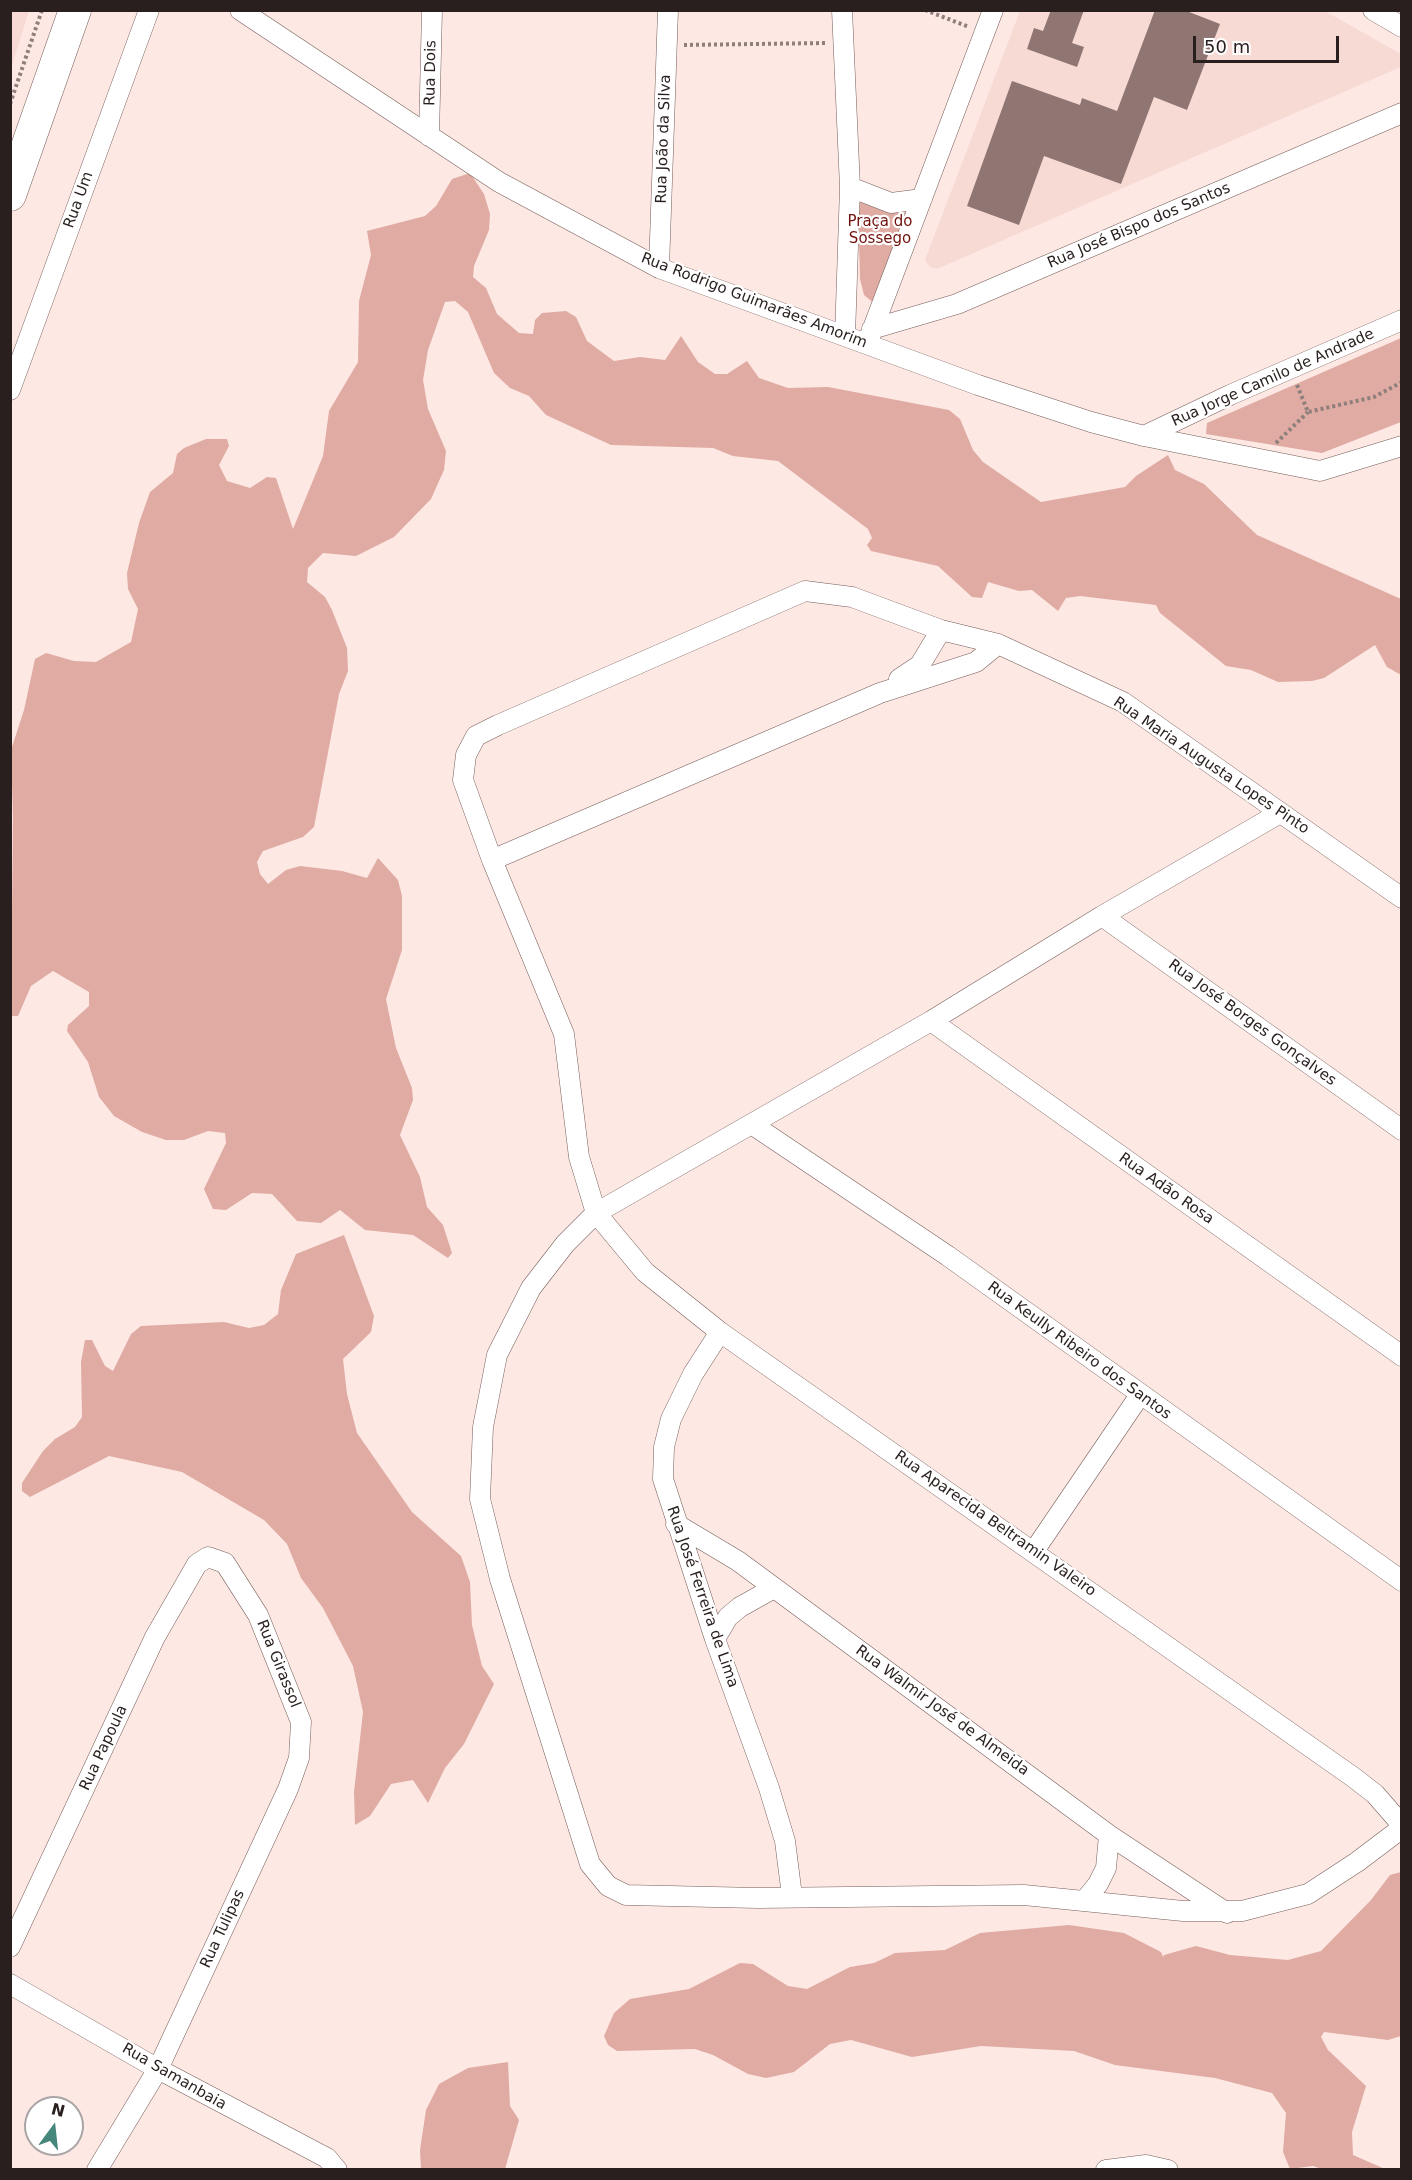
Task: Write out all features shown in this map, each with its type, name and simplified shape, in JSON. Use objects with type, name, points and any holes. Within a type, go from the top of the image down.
[{"type":"main road","points":[[10,195],[75,10]]},
{"type":"street","name":"Rua Um","points":[[10,390],[149,10]]},
{"type":"street","name":"Rua Rodrigo Guimarães Amorim","points":[[240,10],[499,182],[659,268],[845,336],[870,337],[989,388],[1144,436],[1320,471],[1357,462],[1401,446]]},
{"type":"street","name":"Rua Dois","points":[[429,136],[432,10]]},
{"type":"street","name":"Rua João da Silva","points":[[659,268],[668,10]]},
{"type":"street","points":[[842,10],[850,187],[845,336]]},
{"type":"street","points":[[870,337],[993,10]]},
{"type":"street","points":[[1373,10],[1401,27]]},
{"type":"street","name":"Rua José Bispo dos Santos","points":[[870,337],[957,304],[1401,113]]},
{"type":"street","points":[[850,187],[891,203],[922,200]]},
{"type":"street","name":"Rua Jorge Camilo de Andrade","points":[[1144,436],[1230,394],[1401,320]]},
{"type":"street","name":"Rua Maria Augusta Lopes Pinto","points":[[492,861],[463,780],[466,755],[476,736],[805,591],[852,597],[941,630],[998,644],[1123,702],[1401,898]]},
{"type":"street","points":[[880,693],[920,665],[941,630]]},
{"type":"street","points":[[596,1213],[579,1157],[564,1034],[492,861],[880,693],[976,662],[998,644]]},
{"type":"street","points":[[1280,813],[1102,916],[931,1021],[596,1213],[565,1244],[531,1288],[497,1355],[483,1427],[480,1499],[500,1579],[590,1864],[608,1886],[626,1895],[1024,1895],[1183,1911],[1227,1913],[1308,1894],[1358,1863],[1401,1826]]},
{"type":"street","name":"Rua José Borges Gonçalves","points":[[1102,916],[1401,1130]]},
{"type":"street","name":"Rua Adão Rosa","points":[[931,1021],[1401,1356]]},
{"type":"street","name":"Rua Keully Ribeiro dos Santos","points":[[753,1125],[948,1256],[1401,1581]]},
{"type":"street","name":"Rua Aparecida Beltramin Valeiro","points":[[596,1213],[645,1272],[720,1332],[1360,1782],[1375,1794],[1401,1826]]},
{"type":"street","name":"Rua José Ferreira de Lima","points":[[720,1332],[671,1419],[664,1447],[663,1479],[715,1639],[769,1788],[785,1841],[792,1896]]},
{"type":"street","points":[[1034,1551],[1140,1395]]},
{"type":"street","name":"Rua Walmir José de Almeida","points":[[676,1524],[738,1561],[1109,1835],[1227,1913]]},
{"type":"street","name":"Rua Girassol","points":[[208,1557],[225,1563],[258,1615],[301,1722],[299,1758],[288,1790]]},
{"type":"street","name":"Rua Papoula","points":[[10,1947],[155,1637],[197,1564],[208,1557]]},
{"type":"street","points":[[715,1639],[728,1617],[740,1606],[774,1588]]},
{"type":"street","name":"Rua Tulipas","points":[[97,2169],[158,2069],[288,1790]]},
{"type":"street","points":[[1085,1900],[1098,1884],[1106,1868],[1109,1835]]},
{"type":"street","name":"Rua Samanbaia","points":[[10,1984],[158,2069],[327,2158],[337,2169]]},
{"type":"street","points":[[1106,2169],[1146,2165],[1168,2169]]},
{"type":"path","points":[[10,104],[42,10]]},
{"type":"path","points":[[925,10],[985,32]]},
{"type":"path","points":[[667,45],[842,42]]},
{"type":"path","points":[[1294,379],[1308,412]]},
{"type":"path","points":[[1271,450],[1308,412],[1374,397],[1401,382]]},
{"type":"shaded area","points":[[10,11],[29,11],[11,68]]},
{"type":"shaded area","points":[[1020,11],[1325,11],[1401,54],[1401,67],[937,269],[930,267],[925,260]]},
{"type":"green space","points":[[470,173],[484,194],[490,214],[489,230],[474,266],[473,277],[486,288],[497,314],[519,333],[533,334],[535,320],[542,313],[566,311],[576,317],[587,341],[614,361],[640,357],[665,360],[681,336],[698,362],[715,374],[727,374],[747,361],[759,378],[788,388],[828,387],[949,410],[960,419],[973,450],[983,462],[1041,502],[1125,487],[1136,476],[1168,455],[1175,470],[1204,484],[1257,535],[1401,599],[1401,675],[1387,667],[1375,645],[1324,678],[1312,681],[1278,682],[1251,670],[1226,666],[1160,613],[1156,605],[1080,596],[1066,598],[1058,611],[1032,590],[1019,591],[988,582],[982,598],[972,597],[938,566],[871,551],[867,545],[872,538],[868,529],[778,461],[733,456],[713,448],[611,445],[546,415],[529,396],[510,388],[494,373],[468,312],[455,301],[445,302],[428,350],[423,380],[428,409],[446,451],[444,470],[431,499],[394,537],[356,556],[323,553],[308,568],[307,582],[325,597],[347,648],[348,671],[339,694],[314,827],[303,837],[263,851],[257,862],[260,874],[268,884],[286,870],[300,866],[342,871],[367,878],[378,858],[398,880],[402,896],[402,950],[386,999],[396,1048],[412,1088],[413,1100],[400,1135],[420,1177],[427,1207],[443,1225],[452,1253],[448,1258],[413,1235],[365,1230],[340,1210],[321,1223],[297,1221],[272,1194],[252,1193],[226,1210],[213,1209],[204,1189],[226,1143],[225,1133],[208,1131],[184,1140],[166,1140],[142,1132],[114,1116],[99,1097],[88,1062],[67,1031],[68,1025],[89,1006],[89,992],[53,971],[31,986],[18,1016],[11,1016],[13,816],[11,750],[24,710],[35,659],[46,653],[74,661],[96,662],[131,642],[138,609],[128,589],[127,573],[139,523],[150,492],[173,473],[177,454],[184,448],[206,439],[227,439],[229,446],[219,465],[227,481],[250,488],[267,477],[276,478],[293,529],[323,456],[329,411],[358,362],[359,301],[371,255],[367,231],[425,216],[436,206],[452,179]]},
{"type":"green space","name":"Praça do Sossego","points":[[858,202],[911,214],[876,305],[864,295],[860,279]]},
{"type":"green space","points":[[1401,338],[1401,422],[1322,453],[1206,434],[1207,423]]},
{"type":"green space","points":[[344,1235],[374,1316],[371,1332],[343,1359],[347,1394],[357,1433],[412,1512],[461,1556],[470,1582],[472,1625],[482,1666],[494,1684],[464,1744],[445,1768],[428,1803],[413,1780],[391,1784],[370,1816],[355,1825],[354,1792],[363,1712],[353,1666],[323,1608],[301,1578],[287,1544],[264,1520],[182,1472],[109,1456],[30,1497],[22,1491],[22,1483],[43,1451],[55,1439],[75,1427],[82,1417],[81,1362],[85,1340],[92,1340],[105,1366],[113,1371],[131,1334],[141,1326],[224,1322],[249,1328],[264,1325],[278,1314],[281,1290],[296,1254]]},
{"type":"green space","points":[[1401,1872],[1401,2036],[1388,2040],[1324,2032],[1321,2037],[1328,2050],[1366,2086],[1352,2132],[1353,2155],[1385,2169],[1325,2170],[1313,2166],[1290,2169],[1283,2152],[1286,2113],[1272,2093],[1215,2078],[1115,2065],[1074,2051],[981,2046],[912,2057],[851,2040],[830,2044],[794,2072],[766,2078],[748,2074],[713,2055],[695,2049],[617,2051],[608,2045],[604,2036],[614,2013],[630,1999],[689,1989],[740,1963],[753,1964],[788,1986],[807,1989],[850,1967],[874,1963],[895,1953],[945,1950],[980,1933],[1069,1925],[1124,1933],[1161,1952],[1163,1957],[1196,1946],[1230,1955],[1288,1960],[1321,1951],[1371,1900],[1390,1875]]},
{"type":"green space","points":[[508,2062],[510,2106],[519,2120],[505,2169],[421,2169],[420,2150],[426,2110],[439,2084],[468,2068]]},
{"type":"building","points":[[1051,10],[1084,10],[1072,43],[1084,47],[1077,67],[1027,49],[1034,28],[1043,31]]},
{"type":"building","points":[[1155,10],[1184,10],[1220,24],[1187,110],[1154,97],[1121,184],[1044,156],[1019,225],[967,206],[1012,81],[1080,105],[1082,98],[1117,111]]}]
